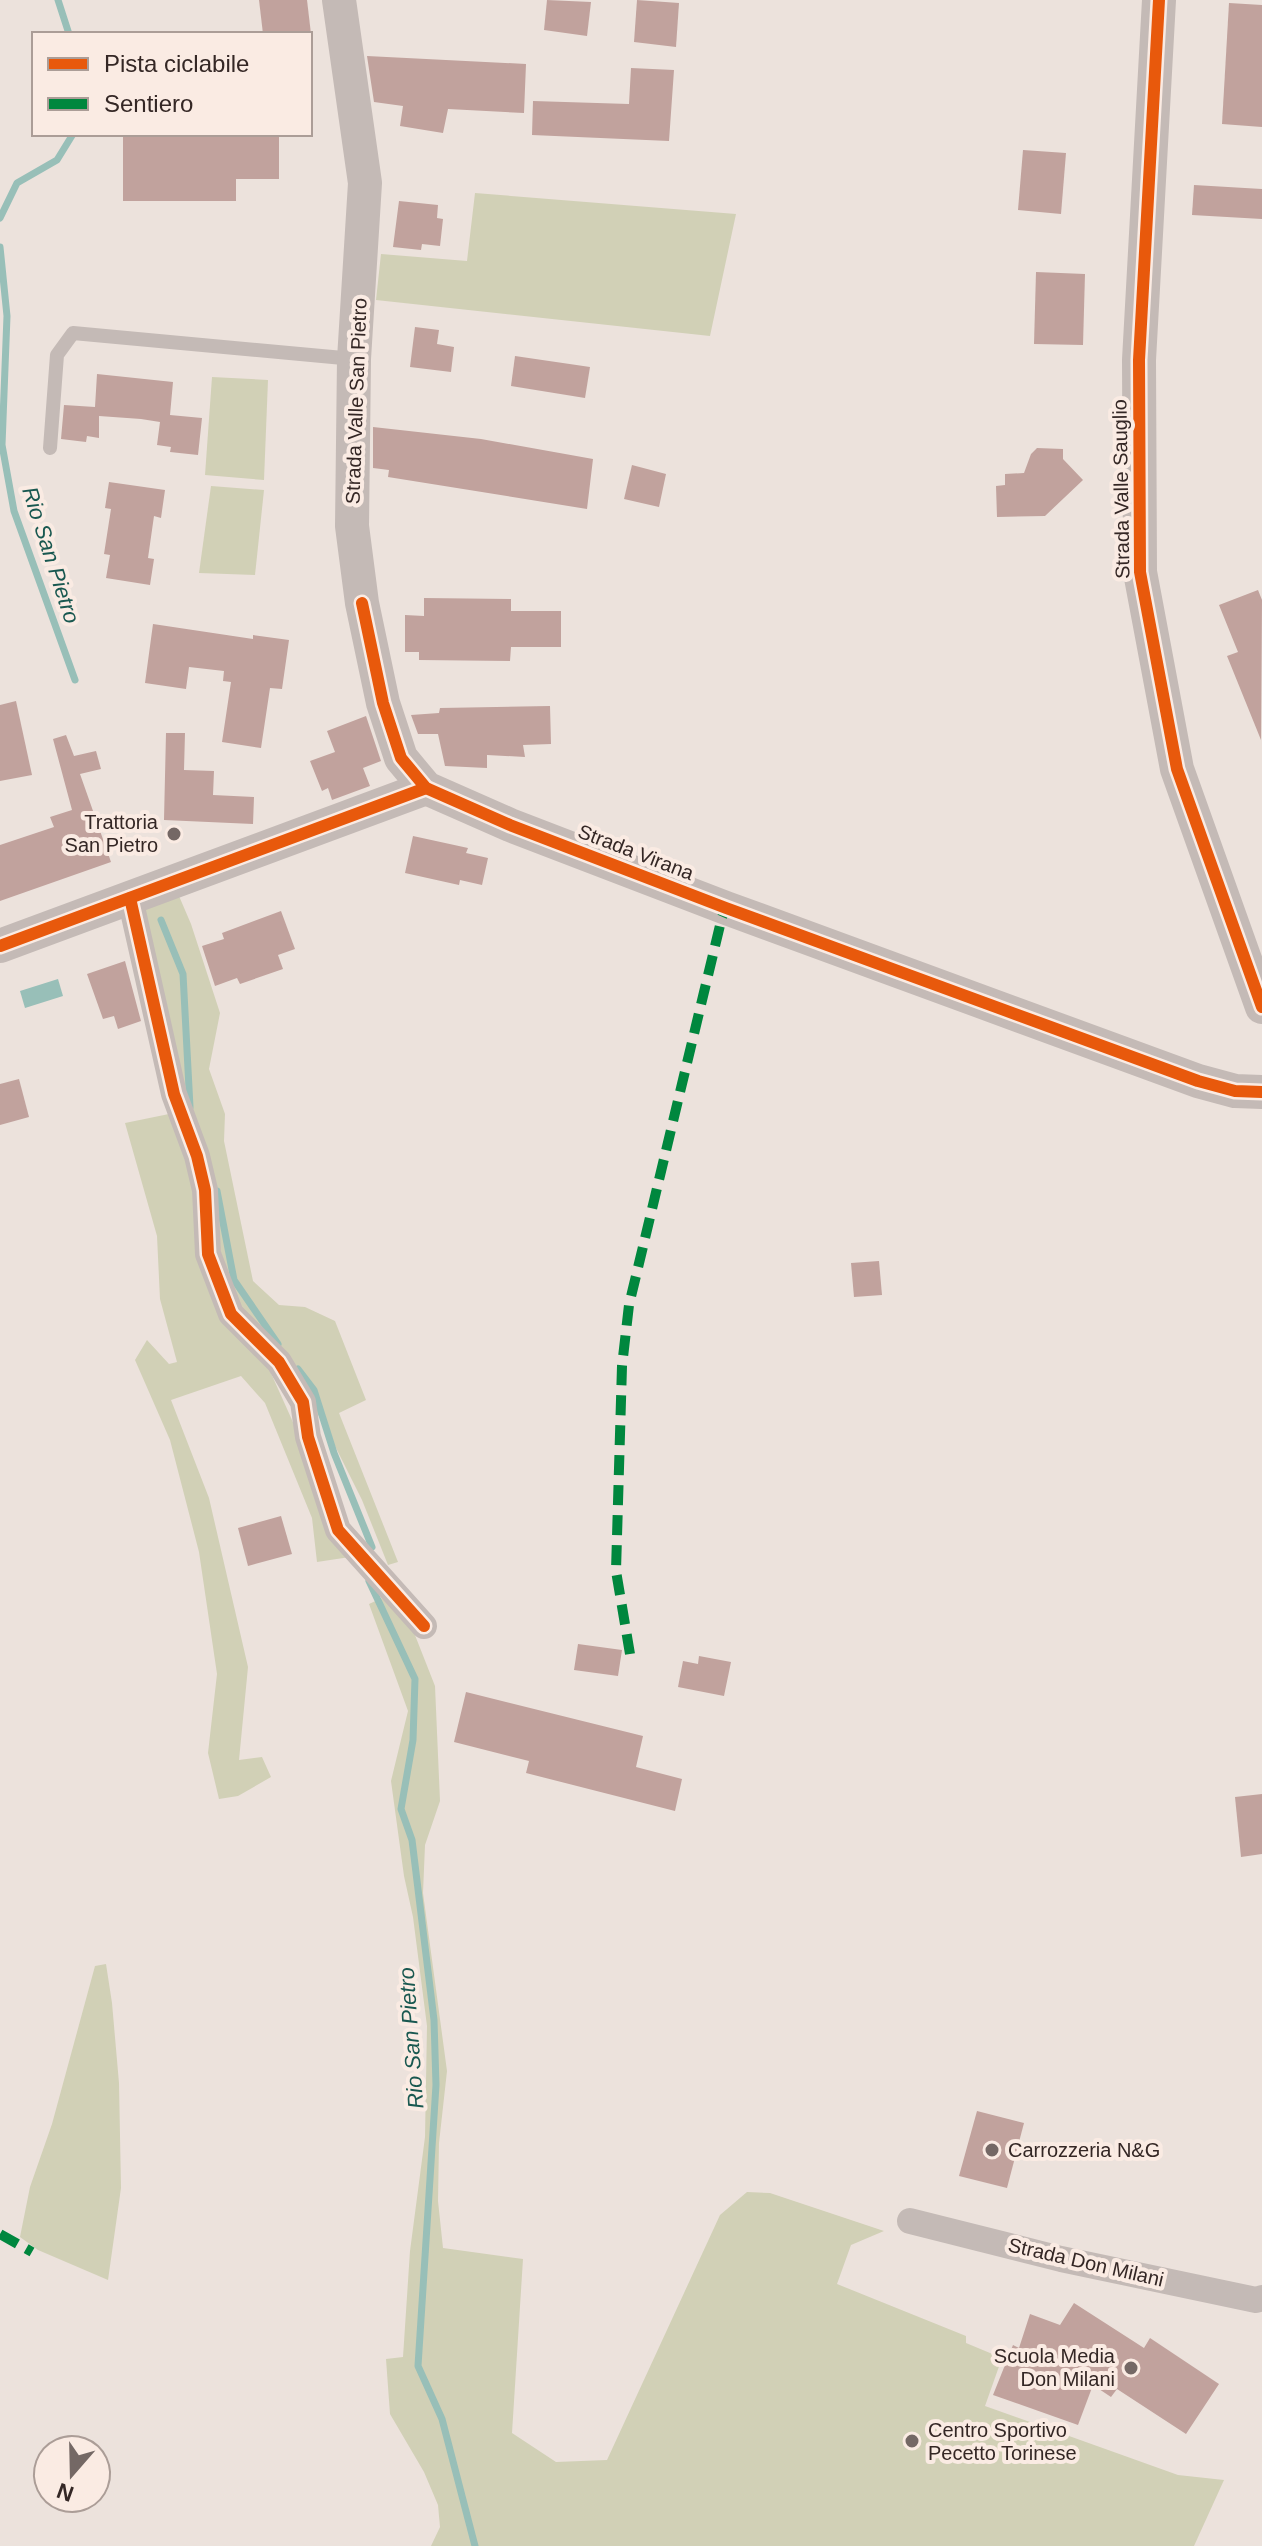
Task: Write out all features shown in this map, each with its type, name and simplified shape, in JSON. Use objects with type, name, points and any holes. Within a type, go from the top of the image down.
[{"type":"street","name":"Strada Valle San Pietro","points":[[339,0],[365,183],[354,359],[352,526],[362,603],[383,703],[401,758],[426,788]]},
{"type":"street","name":"Strada Valle Sauglio","points":[[1159,0],[1139,360],[1140,572],[1177,769],[1262,1007]]},
{"type":"street","points":[[0,946],[426,788]]},
{"type":"street","name":"Strada Virana","points":[[426,788],[510,825],[726,908],[1198,1081],[1235,1091],[1262,1092]]},
{"type":"street","points":[[130,898],[174,1094],[197,1156],[205,1190],[208,1254],[231,1314],[279,1362],[303,1402],[308,1437],[338,1530],[424,1626]]},
{"type":"street","name":"Strada Don Milani","points":[[910,2221],[1061,2259],[1256,2300],[1262,2298]]},
{"type":"lane","points":[[50,448],[57,355],[73,333],[354,359]]},
{"type":"green space","points":[[475,193],[736,214],[710,336],[376,300],[381,254],[467,261]]},
{"type":"green space","points":[[212,377],[268,380],[264,480],[205,475]]},
{"type":"green space","points":[[211,486],[264,490],[255,575],[199,573]]},
{"type":"green space","points":[[179,896],[220,1013],[209,1069],[225,1114],[224,1141],[253,1281],[279,1305],[305,1307],[335,1321],[366,1400],[339,1413],[398,1562],[388,1565],[362,1500],[326,1428],[282,1355],[243,1317],[221,1253],[145,926],[146,908]]},
{"type":"green space","points":[[169,1114],[190,1156],[202,1252],[266,1362],[320,1494],[350,1557],[317,1562],[312,1518],[265,1403],[241,1376],[171,1400],[209,1498],[248,1667],[239,1760],[262,1757],[271,1777],[238,1796],[219,1799],[208,1753],[217,1674],[199,1552],[170,1440],[135,1360],[147,1340],[169,1364],[177,1362],[160,1299],[157,1236],[125,1123]]},
{"type":"green space","points":[[382,1598],[411,1625],[435,1686],[440,1801],[425,1845],[423,1893],[447,2071],[439,2143],[438,2201],[443,2248],[523,2259],[512,2433],[556,2462],[607,2460],[720,2215],[747,2192],[770,2193],[884,2231],[851,2245],[837,2284],[966,2336],[966,2343],[1002,2358],[985,2406],[1178,2475],[1224,2480],[1194,2546],[431,2546],[440,2527],[438,2505],[424,2472],[390,2414],[386,2359],[403,2357],[410,2251],[425,2137],[427,2026],[391,1781],[408,1711],[369,1604]]},
{"type":"green space","points":[[106,1964],[119,2083],[121,2188],[108,2280],[38,2250],[20,2237],[30,2187],[52,2124],[95,1966]]},
{"type":"water","points":[[58,979],[63,996],[25,1008],[20,991]]},
{"type":"building","points":[[259,0],[307,0],[311,32],[263,32]]},
{"type":"building","points":[[547,0],[591,2],[587,36],[544,30]]},
{"type":"building","points":[[637,0],[679,3],[676,47],[634,42]]},
{"type":"building","points":[[1229,3],[1262,5],[1262,127],[1222,124]]},
{"type":"building","points":[[367,56],[526,64],[524,113],[448,109],[443,133],[400,126],[403,106],[374,102]]},
{"type":"building","points":[[631,68],[674,70],[669,141],[532,135],[533,101],[629,104]]},
{"type":"building","points":[[123,136],[279,136],[279,179],[236,179],[236,201],[123,201]]},
{"type":"building","points":[[1023,150],[1066,153],[1061,214],[1018,210]]},
{"type":"building","points":[[1194,185],[1262,189],[1262,219],[1192,215]]},
{"type":"building","points":[[399,201],[438,205],[437,218],[443,219],[440,246],[422,244],[421,250],[393,247]]},
{"type":"building","points":[[1036,272],[1085,274],[1083,345],[1034,344]]},
{"type":"building","points":[[415,327],[439,330],[437,344],[454,347],[451,372],[410,367]]},
{"type":"building","points":[[515,356],[590,367],[585,398],[511,386]]},
{"type":"building","points":[[97,374],[173,382],[170,415],[202,418],[198,455],[170,452],[171,447],[157,445],[160,422],[141,419],[99,416],[99,438],[87,436],[86,442],[61,439],[64,405],[95,407]]},
{"type":"building","points":[[373,427],[481,439],[593,459],[587,509],[388,477],[389,470],[373,468]]},
{"type":"building","points":[[1037,448],[1063,449],[1063,459],[1083,480],[1045,516],[997,517],[996,486],[1005,485],[1005,474],[1024,473],[1031,454]]},
{"type":"building","points":[[632,465],[666,474],[659,507],[624,499]]},
{"type":"building","points":[[109,482],[165,490],[161,518],[154,516],[148,558],[154,559],[150,585],[106,578],[110,555],[104,554],[111,509],[105,508]]},
{"type":"building","points":[[1258,590],[1262,600],[1261,740],[1227,656],[1238,652],[1219,605]]},
{"type":"building","points":[[424,598],[511,599],[511,611],[561,611],[561,647],[511,647],[510,661],[419,660],[419,652],[405,652],[405,615],[424,616]]},
{"type":"building","points":[[153,624],[253,639],[253,635],[289,640],[282,689],[270,688],[261,748],[222,742],[231,682],[223,681],[224,671],[189,667],[186,689],[145,683]]},
{"type":"building","points":[[16,701],[32,775],[0,781],[0,705]]},
{"type":"building","points":[[550,706],[551,744],[523,745],[525,757],[487,755],[487,768],[445,766],[438,734],[418,734],[411,715],[439,713],[440,708]]},
{"type":"building","points":[[366,716],[381,761],[363,768],[370,786],[332,800],[328,788],[322,791],[310,761],[335,752],[327,731]]},
{"type":"building","points":[[166,733],[185,733],[184,770],[214,771],[213,795],[254,797],[253,824],[164,820]]},
{"type":"building","points":[[66,735],[74,756],[96,751],[101,769],[80,774],[111,862],[0,901],[0,845],[54,827],[50,817],[72,810],[53,739]]},
{"type":"building","points":[[413,836],[468,848],[466,853],[488,858],[482,885],[460,880],[459,885],[405,873]]},
{"type":"building","points":[[281,911],[295,949],[278,955],[283,969],[240,984],[237,978],[215,986],[202,946],[224,939],[222,933]]},
{"type":"building","points":[[125,961],[141,1021],[118,1029],[114,1016],[103,1019],[87,974]]},
{"type":"building","points":[[19,1079],[29,1117],[0,1125],[0,1084]]},
{"type":"building","points":[[879,1261],[882,1295],[854,1297],[851,1263]]},
{"type":"building","points":[[281,1516],[292,1554],[248,1566],[238,1528]]},
{"type":"building","points":[[578,1644],[622,1650],[618,1676],[574,1670]]},
{"type":"building","points":[[699,1656],[731,1662],[724,1696],[678,1687],[683,1661],[698,1664]]},
{"type":"building","points":[[466,1692],[643,1736],[636,1767],[682,1779],[675,1811],[526,1773],[529,1761],[454,1742]]},
{"type":"building","points":[[1262,1794],[1262,1854],[1241,1857],[1235,1797]]},
{"type":"building","name":"Carrozzeria N&G","points":[[977,2111],[1024,2123],[1007,2188],[959,2176]]},
{"type":"building","name":"Scuola Media Don Milani","points":[[1074,2303],[1144,2348],[1150,2338],[1219,2384],[1186,2434],[1117,2389],[1111,2397],[1093,2385],[1078,2425],[993,2395],[1013,2345],[1019,2348],[1030,2314],[1060,2325]]},
{"type":"waterway","name":"Rio San Pietro","points":[[58,0],[68,32]]},
{"type":"waterway","name":"Rio San Pietro","points":[[0,218],[17,183],[57,160],[72,136]]},
{"type":"waterway","name":"Rio San Pietro","points":[[0,247],[7,316],[2,445],[14,511],[75,680]]},
{"type":"waterway","name":"Rio San Pietro","points":[[161,920],[183,974],[190,1107]]},
{"type":"waterway","name":"Rio San Pietro","points":[[217,1191],[234,1280],[278,1344]]},
{"type":"waterway","name":"Rio San Pietro","points":[[298,1369],[314,1390],[334,1453],[372,1547]]},
{"type":"waterway","name":"Rio San Pietro","points":[[369,1581],[415,1679],[413,1740],[401,1809],[412,1840],[434,2020],[436,2085],[418,2366],[442,2419],[475,2546]]},
{"type":"marked path","points":[[630,1654],[616,1571],[622,1366],[629,1305],[726,908]]},
{"type":"marked path","points":[[0,2234],[32,2252]]},
{"type":"cycle path","points":[[1159,0],[1139,360],[1140,572],[1177,769],[1262,1007]]},
{"type":"cycle path","points":[[362,603],[383,703],[401,758],[426,788],[510,825],[726,908],[1198,1081],[1235,1091],[1262,1092]]},
{"type":"cycle path","points":[[0,946],[426,788]]},
{"type":"cycle path","points":[[130,898],[174,1094],[197,1156],[205,1190],[208,1254],[231,1314],[279,1362],[303,1402],[308,1437],[338,1530],[424,1626]]},
{"type":"place","name":"Trattoria San Pietro","points":[[174,834]]},
{"type":"place","name":"Carrozzeria N&G","points":[[992,2150]]},
{"type":"place","name":"Scuola Media Don Milani","points":[[1131,2368]]},
{"type":"place","name":"Centro Sportivo Pecetto Torinese","points":[[912,2441]]}]
